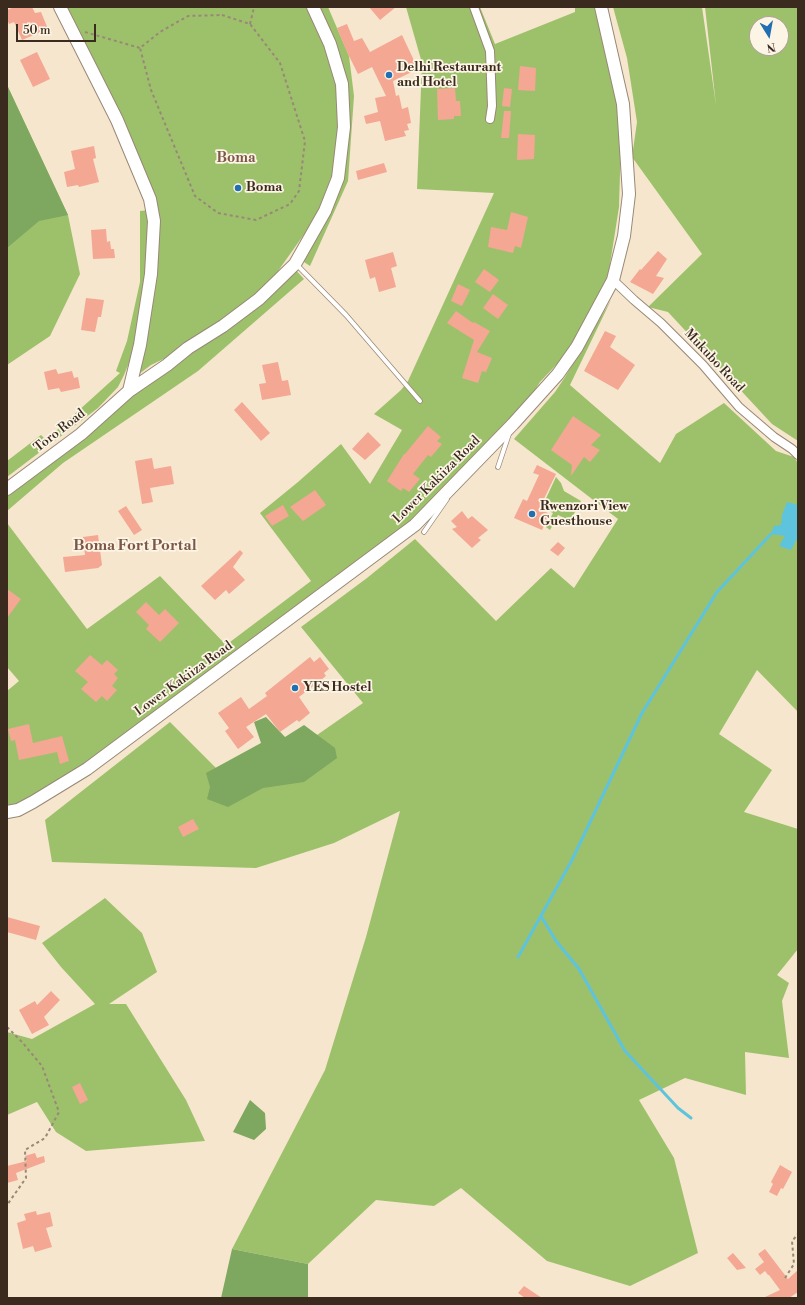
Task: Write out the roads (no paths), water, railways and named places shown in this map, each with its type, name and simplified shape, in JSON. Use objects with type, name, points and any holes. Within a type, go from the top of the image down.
[{"type":"main road","points":[[60,7],[117,120],[149,196],[154,221],[151,274],[140,345],[129,391]]},
{"type":"main road","name":"Toro Road","points":[[7,489],[81,434],[129,391],[188,348],[223,326],[258,299],[295,264],[325,211],[338,178],[344,127],[342,84],[330,44],[313,7]]},
{"type":"main road","name":"Lower Kakiiza Road","points":[[7,812],[18,810],[33,802],[87,769],[415,525],[513,424],[558,374],[577,347],[613,280],[624,236],[629,194],[623,104],[601,7]]},
{"type":"street","points":[[474,7],[490,51],[492,106],[490,119]]},
{"type":"street","name":"Mukubo Road","points":[[613,280],[661,323],[703,365],[739,407],[798,455]]},
{"type":"lane","points":[[295,264],[346,315],[420,401]]},
{"type":"lane","points":[[498,467],[513,424]]},
{"type":"lane","points":[[424,532],[443,506],[458,481]]},
{"type":"water","points":[[787,502],[798,505],[798,537],[791,550],[779,546],[785,536],[771,534],[774,526],[781,525],[782,515]]},
{"type":"waterway","points":[[518,957],[572,860],[642,713],[717,592],[771,534]]},
{"type":"waterway","points":[[541,916],[556,941],[579,969],[625,1051],[678,1108],[691,1118]]},
{"type":"place","name":"Delhi Restaurant and Hotel","points":[[389,75]]},
{"type":"place","name":"Boma","points":[[238,188]]},
{"type":"place","name":"Rwenzori View Guesthouse","points":[[532,514]]},
{"type":"place","name":"YES Hostel","points":[[295,688]]},
{"type":"district","name":"Boma","points":[[236,159]]},
{"type":"district","name":"Boma Fort Portal","points":[[135,546]]}]
